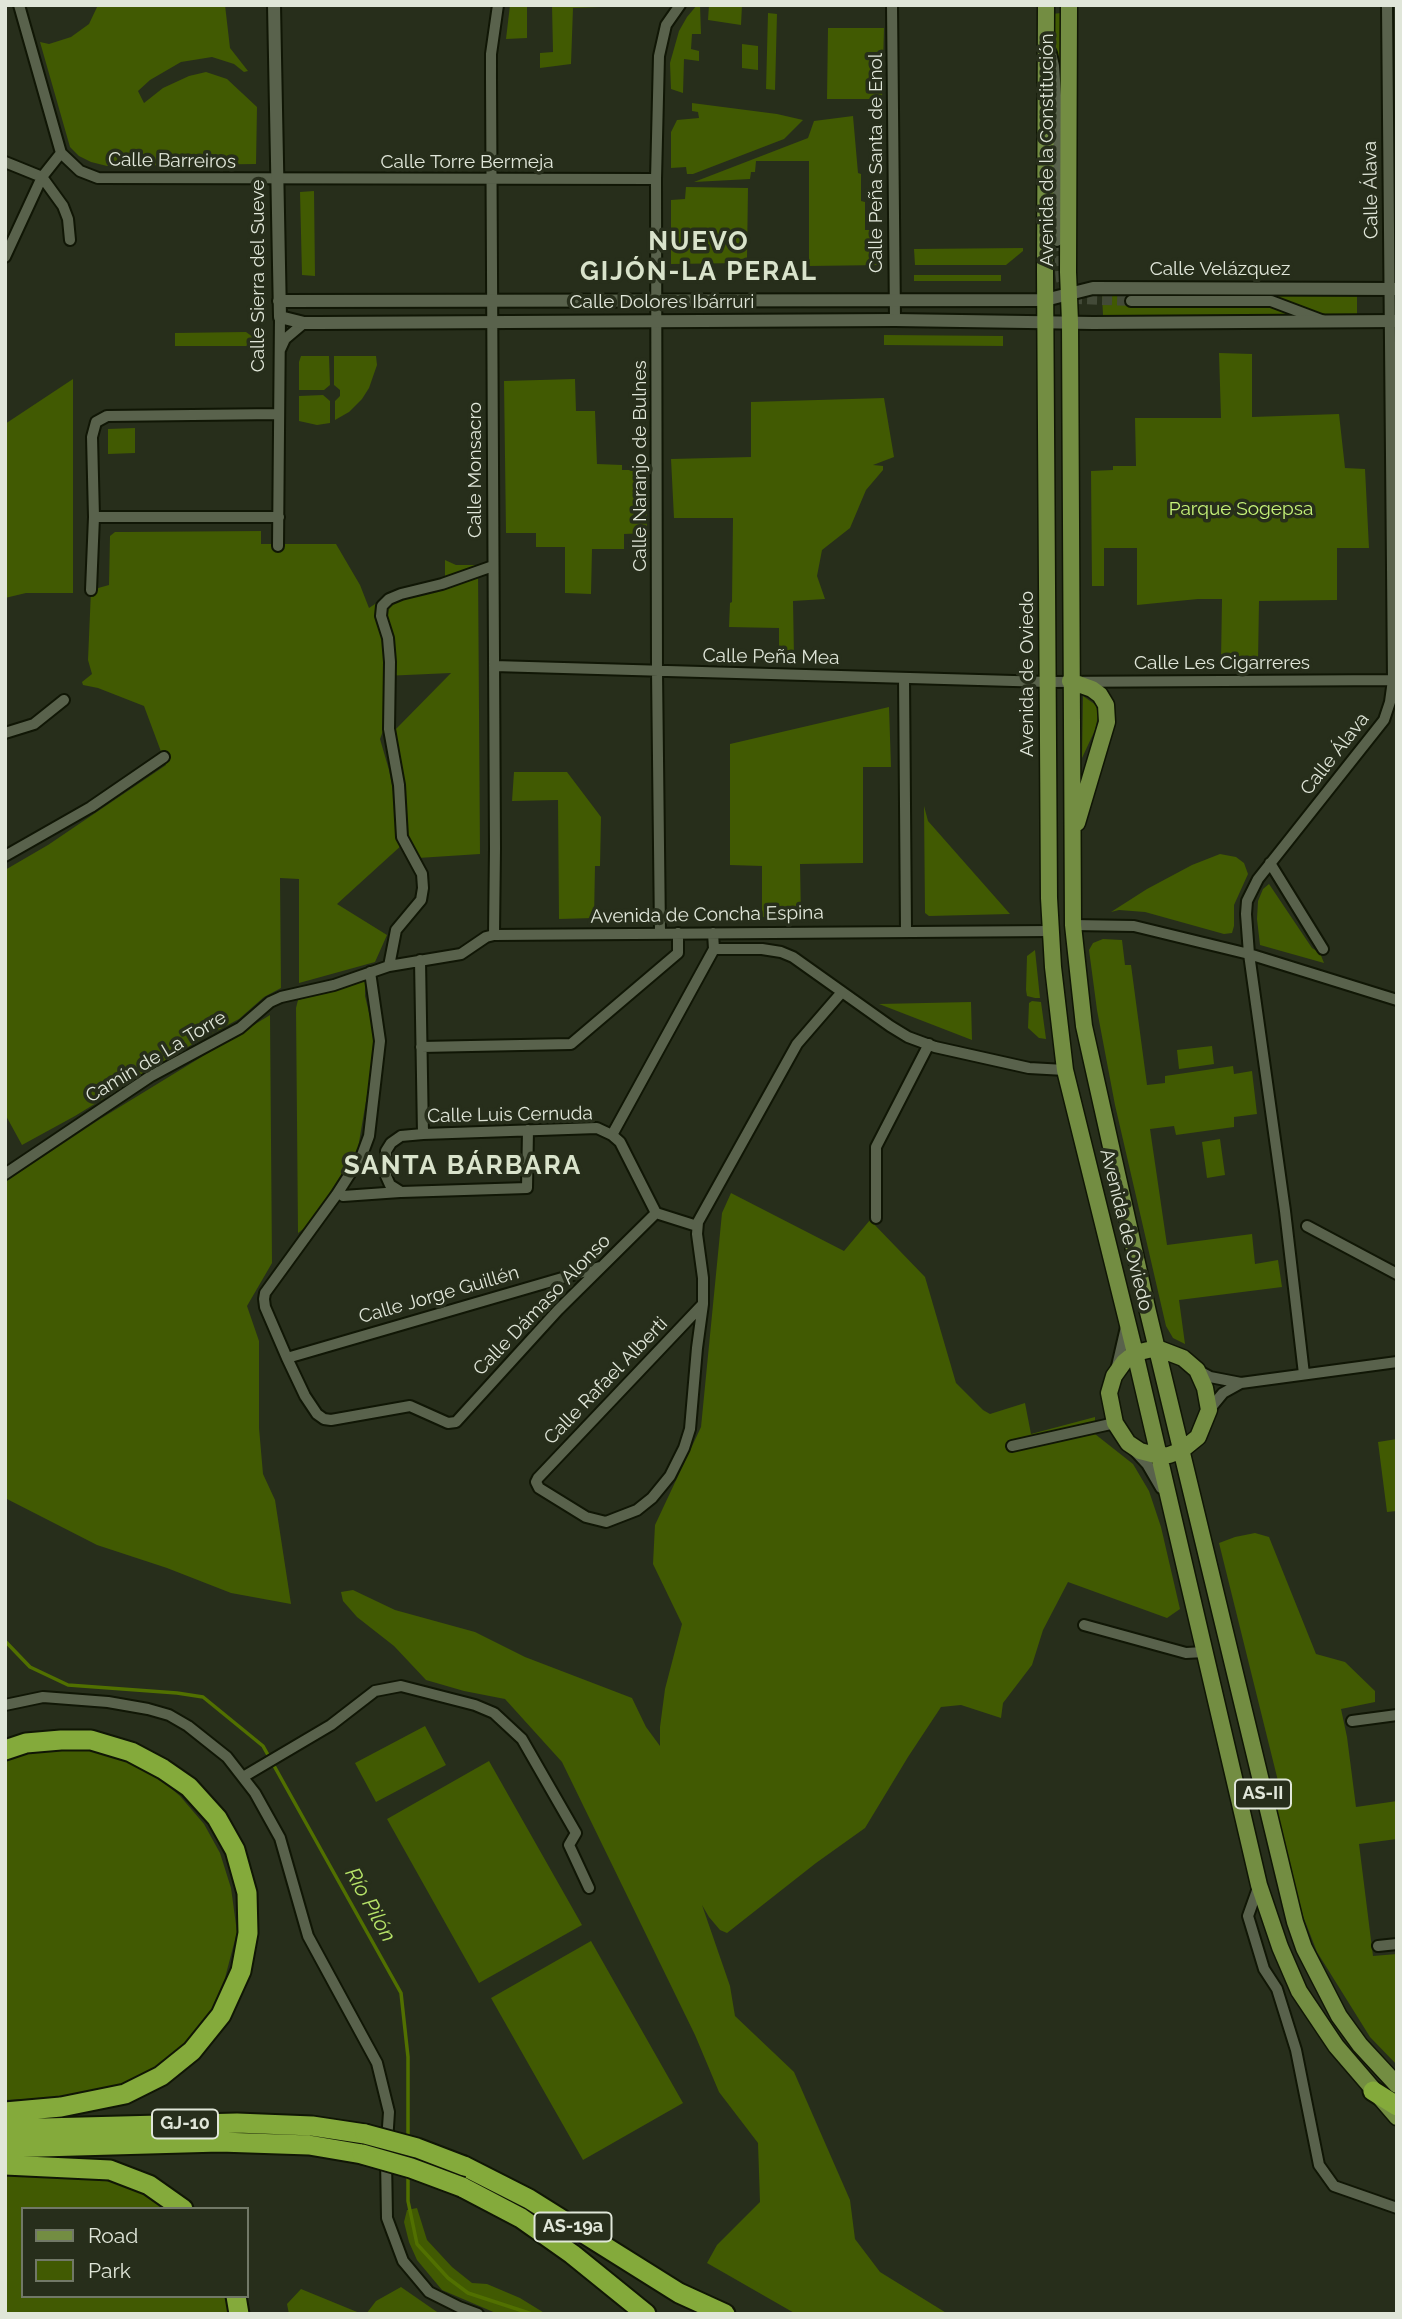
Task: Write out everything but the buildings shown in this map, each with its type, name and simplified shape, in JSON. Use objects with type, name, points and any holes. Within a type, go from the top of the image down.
[{"type":"highway","points":[[5,1750],[26,1743],[91,1740],[131,1752],[189,1787],[217,1818],[235,1850],[247,1893],[248,1920],[241,1971],[221,2015],[192,2051],[161,2076],[125,2095],[61,2107],[5,2112]]},
{"type":"highway","points":[[1373,2091],[1397,2106]]},
{"type":"highway","name":"GJ-10","points":[[5,2129],[237,2123],[312,2126],[365,2134],[417,2148],[464,2166]]},
{"type":"highway","name":"GJ-10","points":[[5,2148],[220,2142],[309,2145],[362,2154],[462,2187]]},
{"type":"highway","points":[[5,2165],[110,2170],[149,2185],[180,2207]]},
{"type":"highway","name":"AS-19a","points":[[464,2166],[529,2199],[679,2293],[725,2314]]},
{"type":"highway","name":"AS-19a","points":[[462,2187],[531,2225],[572,2254],[646,2314]]},
{"type":"main road","name":"Avenida de la Constitución","points":[[1045,300],[1046,5]]},
{"type":"main road","name":"Avenida de la Constitución","points":[[1068,295],[1069,5]]},
{"type":"main road","name":"Avenida de Oviedo","points":[[1068,295],[1073,925],[1084,1026],[1176,1430],[1295,1922],[1304,1948],[1339,2016],[1360,2045],[1397,2085]]},
{"type":"main road","name":"Avenida de Oviedo","points":[[1045,300],[1051,930],[1065,1070],[1135,1353],[1259,1885],[1280,1947],[1299,1991],[1336,2046],[1397,2117]]},
{"type":"main road","name":"Avenida de Oviedo","points":[[1070,681],[1100,695],[1106,705],[1107,722],[1072,842]]},
{"type":"main road","points":[[1187,1476],[1191,1453],[1198,1437],[1209,1410],[1205,1388],[1197,1370],[1183,1358],[1157,1348],[1135,1353],[1124,1362],[1114,1376],[1109,1393],[1115,1423],[1128,1443],[1140,1451],[1159,1456],[1182,1450],[1198,1437]]},
{"type":"street","points":[[5,257],[42,177],[61,153],[19,5]]},
{"type":"street","name":"Calle Sierra del Sueve","points":[[274,5],[280,317],[278,546]]},
{"type":"street","name":"Calle Monsacro","points":[[494,935],[491,54],[498,5]]},
{"type":"street","name":"Calle Naranjo de Bulnes","points":[[660,933],[656,179],[659,56],[666,26],[680,5]]},
{"type":"street","name":"Calle Peña Santa de Enol","points":[[892,5],[895,320]]},
{"type":"street","name":"Calle Álava","points":[[1304,1374],[1246,914],[1247,901],[1258,879],[1384,720],[1395,680],[1393,289],[1387,5]]},
{"type":"street","name":"Avenida de la Constitución","points":[[1047,40],[1054,66],[1057,110],[1057,241]]},
{"type":"street","name":"Calle Barreiros","points":[[61,153],[80,171],[98,178],[277,180]]},
{"type":"street","points":[[5,162],[42,177],[63,206],[68,219],[70,240]]},
{"type":"street","name":"Calle Torre Bermeja","points":[[277,180],[656,179]]},
{"type":"street","name":"Calle Velázquez","points":[[1045,300],[1093,288],[1393,289]]},
{"type":"street","name":"Calle Dolores Ibárruri","points":[[279,301],[1045,300]]},
{"type":"street","name":"Calle Velázquez","points":[[1131,301],[1270,301],[1325,321]]},
{"type":"street","name":"Calle Dolores Ibárruri","points":[[280,317],[304,323],[895,320],[1046,322]]},
{"type":"street","name":"Calle Velázquez","points":[[1046,322],[1393,321]]},
{"type":"street","points":[[278,352],[285,339],[304,323]]},
{"type":"street","points":[[91,590],[94,517],[92,437],[96,422],[107,416],[278,414]]},
{"type":"street","points":[[94,517],[279,517]]},
{"type":"street","points":[[389,966],[396,930],[421,900],[424,888],[422,874],[401,837],[399,785],[389,729],[388,638],[381,616],[382,606],[389,599],[401,594],[442,584],[493,566]]},
{"type":"street","name":"Calle Peña Mea","points":[[494,666],[1048,682]]},
{"type":"street","points":[[904,678],[906,931]]},
{"type":"street","name":"Calle Les Cigarreres","points":[[1048,682],[1395,680]]},
{"type":"street","points":[[5,733],[34,724],[64,700]]},
{"type":"street","points":[[5,856],[90,807],[164,757]]},
{"type":"street","points":[[1270,863],[1323,948]]},
{"type":"street","points":[[1073,925],[1134,926],[1249,954],[1397,1000]]},
{"type":"street","name":"Avenida de Concha Espina","points":[[370,972],[389,966],[461,954],[486,937],[494,935],[1051,930]]},
{"type":"street","points":[[421,1047],[571,1044],[678,953],[678,933]]},
{"type":"street","points":[[612,1135],[714,949],[713,933]]},
{"type":"street","points":[[714,949],[762,949],[793,957],[890,1026],[929,1044],[1029,1068],[1065,1070]]},
{"type":"street","points":[[420,960],[423,1134]]},
{"type":"street","points":[[286,1358],[265,1307],[265,1293],[337,1194],[362,1155],[369,1136],[380,1041],[370,972]]},
{"type":"street","name":"Camín de La Torre","points":[[5,1174],[151,1076],[240,1028],[270,1002],[334,985],[370,972]]},
{"type":"street","points":[[703,1304],[697,1226],[797,1044],[842,992]]},
{"type":"street","points":[[876,1218],[876,1147],[929,1044]]},
{"type":"street","name":"Calle Luis Cernuda","points":[[401,1192],[390,1185],[386,1176],[386,1151],[390,1143],[401,1136],[597,1128],[621,1142],[656,1213]]},
{"type":"street","points":[[343,1196],[527,1188],[528,1130]]},
{"type":"street","points":[[656,1213],[697,1226]]},
{"type":"street","name":"Calle Dámaso Alonso","points":[[286,1358],[310,1405],[324,1419],[410,1406],[448,1423],[456,1422],[558,1310],[656,1213]]},
{"type":"street","points":[[1307,1226],[1397,1274]]},
{"type":"street","name":"Calle Jorge Guillén","points":[[286,1358],[601,1266]]},
{"type":"street","name":"Calle Rafael Alberti","points":[[703,1304],[696,1348],[690,1429],[670,1476],[652,1497],[627,1515],[600,1522],[586,1517],[539,1488],[536,1482],[538,1478],[703,1304]]},
{"type":"street","points":[[1114,1376],[1125,1339],[1127,1321]]},
{"type":"street","points":[[1197,1370],[1210,1377],[1241,1382],[1397,1362]]},
{"type":"street","points":[[1209,1410],[1223,1393],[1241,1382]]},
{"type":"street","points":[[1012,1446],[1115,1423]]},
{"type":"street","points":[[1128,1443],[1158,1480],[1169,1504]]},
{"type":"street","points":[[1084,1625],[1186,1653],[1204,1652]]},
{"type":"street","points":[[243,1777],[331,1725],[375,1691],[401,1686],[475,1705],[494,1713],[522,1739],[576,1833],[569,1845],[589,1888]]},
{"type":"street","points":[[5,1705],[43,1696],[108,1702],[169,1715],[188,1726],[227,1757],[243,1777],[280,1838],[308,1936],[377,2063],[389,2112],[384,2178],[387,2218],[403,2261],[429,2292],[478,2314]]},
{"type":"street","points":[[1352,1721],[1397,1715]]},
{"type":"street","points":[[1259,1885],[1248,1916],[1264,1969],[1277,1989],[1296,2050],[1319,2165],[1334,2186],[1397,2208]]},
{"type":"street","points":[[1378,1946],[1397,1944]]},
{"type":"green space","points":[[98,5],[225,5],[230,48],[248,71],[244,72],[234,64],[212,57],[181,62],[150,80],[138,91],[144,103],[163,88],[189,76],[206,72],[227,79],[257,107],[256,164],[107,166],[79,156],[70,147],[40,42],[49,44],[71,37],[89,24]]},
{"type":"green space","points":[[510,5],[527,5],[527,38],[506,39]]},
{"type":"green space","points":[[552,5],[627,6],[573,8],[571,64],[540,68],[540,53],[553,52]]},
{"type":"green space","points":[[697,5],[700,5],[701,34],[692,34],[691,49],[699,51],[699,61],[684,59],[683,93],[671,89],[670,63],[679,31]]},
{"type":"green space","points":[[709,5],[742,5],[741,25],[708,20]]},
{"type":"green space","points":[[768,13],[777,14],[775,90],[766,89]]},
{"type":"green space","points":[[1061,13],[1062,83],[1059,83],[1052,14]]},
{"type":"green space","points":[[828,28],[884,28],[882,99],[827,99]]},
{"type":"green space","points":[[742,44],[758,46],[758,70],[742,68]]},
{"type":"green space","points":[[692,103],[803,120],[784,139],[687,174],[686,167],[671,168],[671,132],[677,120],[699,118],[698,112],[692,111]]},
{"type":"green space","points":[[853,116],[858,173],[861,174],[861,201],[865,202],[865,230],[883,230],[883,265],[809,266],[809,161],[756,161],[755,172],[751,172],[750,179],[694,182],[808,138],[814,121]]},
{"type":"green space","points":[[686,187],[748,188],[747,258],[741,259],[741,263],[671,264],[671,200],[685,199]]},
{"type":"green space","points":[[314,191],[315,276],[302,275],[300,192]]},
{"type":"green space","points":[[1023,248],[1023,251],[1006,265],[915,265],[914,249]]},
{"type":"green space","points":[[914,275],[1001,275],[1001,281],[914,281]]},
{"type":"green space","points":[[1270,295],[1357,296],[1357,314],[1322,315],[1289,302],[1270,298]]},
{"type":"green space","points":[[1102,296],[1129,296],[1130,305],[1267,305],[1292,315],[1103,315]]},
{"type":"green space","points":[[246,332],[257,340],[257,346],[175,346],[175,333]]},
{"type":"green space","points":[[884,335],[1003,336],[1003,346],[884,345]]},
{"type":"green space","name":"Parque Sogepsa","points":[[1219,353],[1252,354],[1252,417],[1339,414],[1345,468],[1365,469],[1369,548],[1337,548],[1337,600],[1259,601],[1258,662],[1221,661],[1222,599],[1137,605],[1137,548],[1104,548],[1104,586],[1092,586],[1091,471],[1113,470],[1113,466],[1136,466],[1135,418],[1221,418]]},
{"type":"green space","points":[[301,356],[329,356],[330,385],[324,390],[299,390]]},
{"type":"green space","points":[[334,356],[376,356],[377,365],[362,399],[349,412],[335,420],[335,401],[340,396],[340,390],[334,385]]},
{"type":"green space","points":[[73,379],[73,593],[26,593],[5,598],[5,424]]},
{"type":"green space","points":[[575,379],[576,411],[595,411],[597,464],[622,465],[622,470],[646,470],[647,533],[624,534],[624,549],[592,549],[591,594],[565,593],[565,547],[536,547],[536,533],[506,533],[504,381]]},
{"type":"green space","points":[[323,395],[330,401],[330,423],[317,425],[299,421],[299,396]]},
{"type":"green space","points":[[884,398],[894,457],[873,465],[883,466],[883,470],[866,490],[850,528],[822,550],[817,576],[825,599],[793,601],[794,657],[779,658],[779,628],[729,627],[733,518],[674,518],[671,459],[751,457],[751,402]]},
{"type":"green space","points":[[135,428],[135,453],[108,454],[108,429]]},
{"type":"green space","points":[[261,531],[261,544],[336,544],[360,585],[369,608],[396,590],[445,577],[445,560],[456,565],[478,565],[480,854],[418,858],[405,831],[405,804],[395,730],[451,673],[384,676],[383,731],[380,739],[389,770],[403,844],[337,904],[387,935],[375,962],[299,983],[299,879],[280,878],[281,988],[264,997],[239,1019],[22,1145],[5,1114],[5,870],[48,845],[166,765],[144,706],[83,685],[82,682],[92,674],[88,660],[91,590],[109,585],[110,536],[115,532]]},
{"type":"green space","points":[[1083,696],[1096,705],[1098,716],[1095,730],[1082,758]]},
{"type":"green space","points":[[889,707],[891,767],[863,767],[863,863],[800,864],[801,917],[762,917],[762,866],[730,865],[730,744]]},
{"type":"green space","points":[[514,772],[567,772],[601,817],[600,866],[595,866],[594,918],[559,919],[558,800],[512,801]]},
{"type":"green space","points":[[924,806],[928,821],[1010,914],[929,916],[925,913]]},
{"type":"green space","points":[[1220,854],[1236,857],[1244,863],[1248,874],[1234,905],[1232,933],[1224,934],[1145,912],[1111,912],[1192,865]]},
{"type":"green space","points":[[1269,884],[1312,948],[1320,953],[1324,963],[1260,945],[1258,901],[1263,889]]},
{"type":"green space","points":[[1103,939],[1122,940],[1125,965],[1131,965],[1147,1085],[1165,1083],[1165,1076],[1233,1066],[1234,1074],[1252,1071],[1257,1114],[1234,1117],[1234,1127],[1176,1135],[1174,1126],[1150,1129],[1167,1245],[1252,1234],[1255,1264],[1278,1260],[1282,1287],[1179,1300],[1185,1344],[1173,1338],[1166,1326],[1115,1105],[1089,950],[1093,943]]},
{"type":"green space","points":[[1035,950],[1040,998],[1027,996],[1026,990],[1027,956]]},
{"type":"green space","points":[[365,981],[365,996],[376,1042],[358,1148],[310,1224],[298,1233],[298,1000]]},
{"type":"green space","points":[[971,1002],[972,1040],[879,1004]]},
{"type":"green space","points":[[1041,1002],[1046,1039],[1039,1038],[1028,1028],[1029,1003]]},
{"type":"green space","points":[[270,1015],[272,1263],[247,1306],[259,1341],[259,1428],[263,1474],[275,1500],[291,1604],[231,1593],[97,1545],[5,1498],[5,1182],[100,1119]]},
{"type":"green space","points":[[1212,1046],[1214,1064],[1179,1069],[1177,1050]]},
{"type":"green space","points":[[1220,1139],[1225,1175],[1207,1178],[1202,1142]]},
{"type":"green space","points":[[731,1193],[844,1251],[870,1220],[925,1277],[956,1383],[983,1410],[990,1414],[1025,1403],[1031,1434],[1095,1417],[1095,1434],[1133,1464],[1149,1491],[1161,1527],[1180,1609],[1167,1618],[1068,1582],[1043,1630],[1032,1665],[1003,1703],[1001,1718],[961,1705],[941,1707],[865,1828],[727,1933],[720,1930],[702,1905],[730,1986],[735,2016],[794,2072],[850,2200],[855,2239],[880,2272],[948,2314],[796,2314],[707,2263],[717,2245],[760,2202],[758,2143],[719,2092],[695,2035],[562,1762],[505,1699],[426,1680],[394,1646],[357,1617],[343,1601],[341,1592],[353,1590],[395,1610],[475,1632],[525,1657],[632,1698],[646,1727],[660,1746],[665,1689],[682,1624],[653,1564],[655,1525],[701,1427],[722,1213]]},
{"type":"green space","points":[[1397,1439],[1397,1511],[1387,1512],[1378,1442]]},
{"type":"green space","points":[[1255,1533],[1269,1537],[1316,1654],[1345,1662],[1375,1691],[1375,1702],[1341,1709],[1356,1807],[1397,1801],[1397,1839],[1359,1844],[1373,1956],[1397,1954],[1397,2065],[1370,2037],[1317,1952],[1293,1879],[1269,1784],[1278,1781],[1219,1543]]},
{"type":"green space","points":[[425,1726],[446,1765],[376,1802],[355,1763]]},
{"type":"green space","points":[[69,1746],[112,1756],[152,1772],[180,1796],[204,1824],[220,1853],[231,1888],[237,1932],[225,1978],[209,2015],[174,2055],[137,2079],[91,2096],[5,2100],[5,1757],[18,1751]]},
{"type":"green space","points":[[489,1761],[582,1925],[479,1983],[387,1819]]},
{"type":"green space","points":[[591,1941],[683,2103],[583,2160],[491,1998]]},
{"type":"green space","points":[[5,2172],[87,2177],[130,2186],[162,2207],[21,2207],[21,2298],[229,2298],[232,2314],[5,2314]]},
{"type":"green space","points":[[417,2208],[427,2240],[452,2267],[472,2283],[487,2284],[520,2298],[546,2314],[498,2314],[442,2290],[417,2260],[409,2242],[404,2222],[407,2210]]},
{"type":"green space","points":[[401,2287],[440,2314],[366,2314],[376,2301]]},
{"type":"green space","points":[[301,2289],[362,2314],[289,2314],[287,2304]]},
{"type":"waterway","name":"Río Pilón","points":[[5,1641],[30,1667],[68,1685],[203,1697],[263,1746],[401,1993],[408,2057],[408,2140]]},
{"type":"waterway","name":"Río Pilón","points":[[408,2176],[408,2201],[417,2244],[448,2278],[468,2293],[532,2314]]},
{"type":"tunnel","points":[[1057,241],[1061,280],[1066,291],[1077,299],[1131,301]]},
{"type":"district","name":"NUEVO GIJÓN-LA PERAL","points":[[699,257]]},
{"type":"district","name":"SANTA BÁRBARA","points":[[463,1166]]}]
